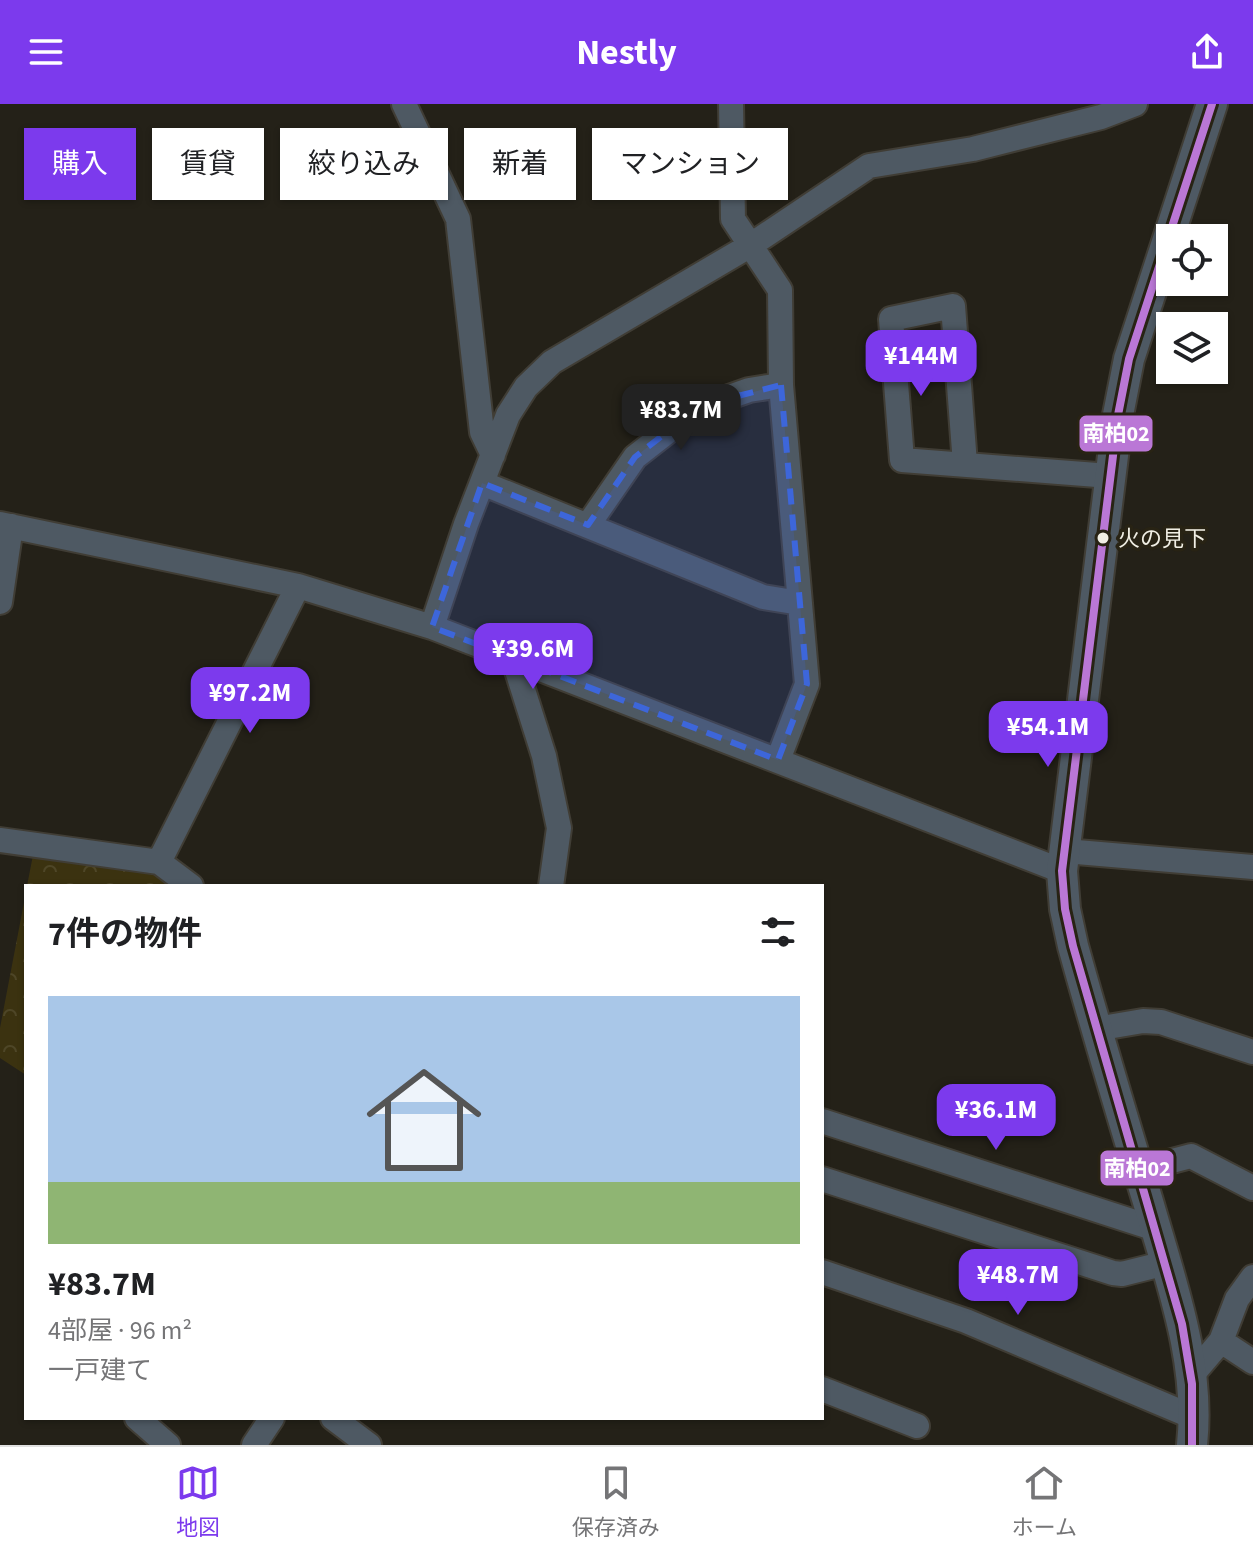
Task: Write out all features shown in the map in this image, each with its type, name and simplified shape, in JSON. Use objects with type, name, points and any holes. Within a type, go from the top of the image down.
[{"type":"street","points":[[404,104],[458,219],[482,432],[493,455]]},
{"type":"street","points":[[731,104],[733,219],[780,290],[781,385],[807,684],[778,760]]},
{"type":"street","points":[[432,627],[508,415],[526,387],[552,362],[751,245],[869,166],[973,149],[1101,117],[1135,104]]},
{"type":"street","points":[[824,1273],[966,1321],[1193,1431],[1192,1375],[1166,1263],[1096,1029],[1068,921],[1064,861],[1118,415],[1129,359],[1212,104]]},
{"type":"street","points":[[965,464],[953,306],[891,319],[902,460],[1110,476]]},
{"type":"street","points":[[588,525],[635,457],[681,421],[718,401],[749,390],[781,385]]},
{"type":"street","points":[[482,483],[763,597],[800,603]]},
{"type":"street","points":[[0,602],[5,525],[298,586],[432,627],[778,760],[1064,861],[1253,867]]},
{"type":"street","points":[[159,862],[298,586]]},
{"type":"street","points":[[513,658],[544,756],[559,828],[551,884]]},
{"type":"street","points":[[0,840],[159,862],[188,884]]},
{"type":"street","points":[[1096,1029],[1143,1021],[1161,1022],[1253,1052]]},
{"type":"street","points":[[824,1122],[1156,1229]]},
{"type":"street","points":[[1138,1170],[1191,1156],[1253,1188]]},
{"type":"street","points":[[824,1180],[1113,1273],[1122,1274],[1166,1263]]},
{"type":"street","points":[[1192,1375],[1221,1341],[1237,1299],[1253,1277]]},
{"type":"street","points":[[1221,1341],[1253,1362]]},
{"type":"street","points":[[824,1390],[917,1426]]},
{"type":"street","points":[[139,1420],[168,1445]]},
{"type":"street","points":[[254,1445],[271,1420]]},
{"type":"street","points":[[336,1420],[369,1445]]},
{"type":"highlighted area","points":[[781,385],[807,684],[778,760],[432,627],[482,483],[588,525],[635,457],[681,421],[718,401]]},
{"type":"green space","points":[[35,845],[159,862],[188,884],[27,884]]},
{"type":"green space","points":[[24,902],[24,1074],[0,1058],[0,1028]]},
{"type":"transit line","name":"南柏02","points":[[1192,1445],[1192,1384],[1182,1324],[1073,946],[1065,909],[1062,871],[1118,415],[1129,359],[1212,104]]},
{"type":"place","name":"火の見下","points":[[1103,538]]}]
